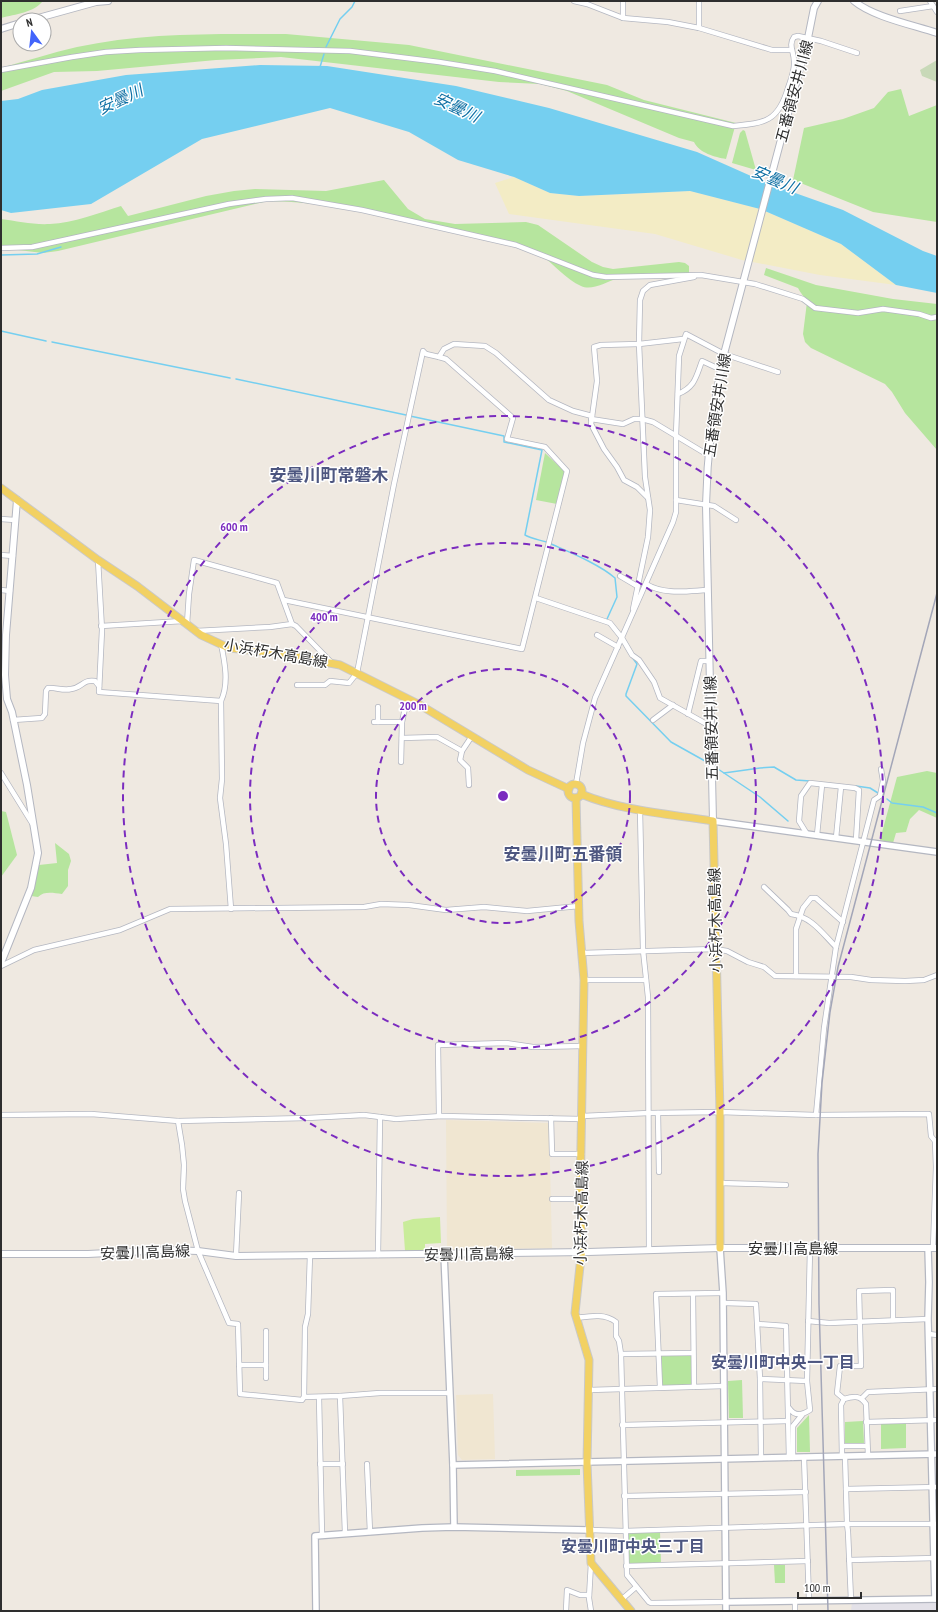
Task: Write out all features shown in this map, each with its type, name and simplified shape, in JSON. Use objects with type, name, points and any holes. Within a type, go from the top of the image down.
[{"type":"main road","points":[[52,14],[96,1],[108,1]]},
{"type":"main road","name":"五番領安井川線","points":[[713,821],[706,505],[708,455],[713,406],[724,354],[808,38],[814,8],[818,1]]},
{"type":"main road","points":[[854,1],[862,7],[876,13],[937,33]]},
{"type":"main road","points":[[1,29],[12,26]]},
{"type":"main road","name":"小浜朽木高島線","points":[[1,488],[98,560],[137,586],[201,635],[229,648],[277,653],[340,665],[407,699],[528,770],[569,789],[570,796],[579,796]]},
{"type":"main road","points":[[1,965],[31,888],[38,853],[13,720],[4,699],[5,659],[17,500]]},
{"type":"main road","points":[[569,789],[571,786],[576,784]]},
{"type":"main road","name":"小浜朽木高島線","points":[[576,784],[581,788],[579,796],[579,906],[584,980],[580,1199],[581,1252],[575,1312],[589,1360],[586,1463],[591,1563]]},
{"type":"main road","points":[[579,796],[640,810],[713,821]]},
{"type":"main road","name":"小浜朽木高島線","points":[[713,821],[720,1112],[720,1248]]},
{"type":"main road","name":"安曇川高島線","points":[[1,1254],[88,1254],[166,1250],[198,1251],[236,1256],[581,1252],[720,1248],[933,1248]]},
{"type":"main road","points":[[591,1563],[631,1611]]},
{"type":"street","points":[[574,1],[587,4],[623,18],[668,22],[699,28],[772,50],[792,50]]},
{"type":"street","points":[[623,18],[624,1]]},
{"type":"street","points":[[699,1],[699,28]]},
{"type":"street","points":[[930,1],[937,12]]},
{"type":"street","points":[[900,11],[933,6]]},
{"type":"street","points":[[1,70],[106,52],[140,50],[226,48],[350,51],[439,62],[495,71],[733,126],[758,123],[773,117],[779,110],[794,70],[794,59],[791,44],[794,37],[798,36],[808,38],[857,53]]},
{"type":"street","points":[[1,248],[32,246],[230,204],[266,199],[292,198],[362,210],[516,245],[592,275],[606,278],[697,275],[743,281],[803,299],[815,308],[858,313],[883,309],[919,314],[930,318],[937,317]]},
{"type":"street","points":[[633,612],[633,602],[648,537],[650,510],[645,477],[642,419],[639,344],[640,300],[643,291],[650,285],[659,282],[682,280],[697,275]]},
{"type":"street","points":[[576,784],[583,743],[595,698],[673,522],[676,512],[676,435],[679,356],[683,339],[686,334],[724,354],[778,372]]},
{"type":"street","points":[[648,498],[636,487],[624,480],[617,466],[604,449],[591,424],[597,381],[597,365],[594,347],[602,344],[639,344],[683,339]]},
{"type":"street","points":[[439,357],[444,349],[454,344],[485,346],[496,353],[550,400],[573,411],[623,424],[634,419],[642,419],[653,422],[708,455]]},
{"type":"street","points":[[284,600],[368,617],[522,649],[567,471],[545,447],[507,439],[513,418],[446,359],[426,354],[423,351],[393,487],[368,617],[356,673],[348,683],[330,681],[325,685],[297,685]]},
{"type":"street","points":[[678,394],[684,392],[694,384],[702,361],[715,366]]},
{"type":"street","points":[[676,500],[720,508],[731,518],[736,520]]},
{"type":"street","points":[[1,519],[15,520]]},
{"type":"street","points":[[1,555],[13,556]]},
{"type":"street","points":[[98,560],[101,626],[99,692],[221,701]]},
{"type":"street","points":[[101,626],[185,623],[194,560],[277,583],[292,624]]},
{"type":"street","points":[[620,576],[637,586]]},
{"type":"street","points":[[646,584],[654,589],[671,592],[707,590]]},
{"type":"street","points":[[1,590],[10,590]]},
{"type":"street","points":[[536,598],[610,623],[622,638],[632,655],[639,660],[654,682],[660,698],[710,726]]},
{"type":"street","points":[[196,631],[270,627],[292,624],[296,626],[332,663]]},
{"type":"street","points":[[597,635],[618,647]]},
{"type":"street","points":[[221,644],[226,691],[221,701],[222,779],[220,798],[226,844],[231,909]]},
{"type":"street","points":[[688,714],[701,661],[709,661]]},
{"type":"street","points":[[13,720],[42,718],[45,714],[46,691],[48,688],[70,690],[77,688],[84,682],[90,680],[95,681],[99,686]]},
{"type":"street","points":[[401,762],[402,722],[407,699]]},
{"type":"street","points":[[652,720],[673,705]]},
{"type":"street","points":[[378,707],[376,722],[402,722]]},
{"type":"street","points":[[469,785],[468,768],[460,760],[462,751],[472,736]]},
{"type":"street","points":[[402,738],[437,737],[462,751]]},
{"type":"street","points":[[816,1115],[824,1028],[836,947],[874,800],[880,796],[883,781],[881,770]]},
{"type":"street","points":[[1,773],[34,826]]},
{"type":"street","points":[[807,834],[799,821],[801,796],[810,783],[855,788],[859,790],[856,840]]},
{"type":"street","points":[[818,835],[822,785]]},
{"type":"street","points":[[836,838],[840,787]]},
{"type":"street","points":[[640,810],[643,950],[646,980],[649,1062],[649,1250]]},
{"type":"street","points":[[713,821],[937,852]]},
{"type":"street","points":[[764,887],[791,914],[801,916],[810,921],[836,947]]},
{"type":"street","points":[[796,976],[796,929],[803,908],[811,898],[816,898],[843,922]]},
{"type":"street","points":[[1,965],[34,950],[120,930],[170,909],[364,907],[381,904],[409,905],[446,910],[484,907],[527,911],[579,906]]},
{"type":"street","points":[[582,953],[715,949],[727,951],[748,962],[764,967],[775,976],[905,981],[924,980],[937,975]]},
{"type":"street","points":[[584,980],[646,980]]},
{"type":"street","points":[[439,1116],[438,1045],[506,1043],[533,1047],[583,1046]]},
{"type":"street","points":[[1,1115],[91,1114],[178,1121],[364,1115],[396,1118],[439,1116],[551,1118],[648,1112],[720,1112],[816,1115],[929,1114],[931,1136],[936,1142],[937,1180],[933,1248],[929,1282],[928,1319],[930,1420],[934,1454],[936,1599],[809,1600],[795,1602],[649,1602],[627,1575],[621,1354],[619,1341],[616,1336],[616,1322],[609,1317],[604,1316],[576,1318]]},
{"type":"street","points":[[658,1112],[660,1172]]},
{"type":"street","points":[[378,1255],[380,1117]]},
{"type":"street","points":[[551,1118],[552,1154],[582,1154]]},
{"type":"street","points":[[178,1121],[182,1145],[183,1188],[198,1251],[229,1323],[238,1324],[240,1394],[302,1400],[304,1397],[380,1393],[449,1393]]},
{"type":"street","points":[[720,1183],[786,1185]]},
{"type":"street","points":[[236,1256],[239,1193]]},
{"type":"street","points":[[552,1199],[580,1199]]},
{"type":"street","points":[[720,1248],[724,1303],[726,1611]]},
{"type":"street","points":[[791,1458],[793,1426],[802,1415],[810,1410],[807,1381],[810,1249]]},
{"type":"street","points":[[444,1254],[453,1465],[454,1527]]},
{"type":"street","points":[[304,1397],[305,1327],[308,1314],[310,1255]]},
{"type":"street","points":[[844,1399],[837,1393],[840,1366],[861,1366],[859,1291],[894,1290],[893,1320]]},
{"type":"street","points":[[660,1388],[656,1294],[723,1292]]},
{"type":"street","points":[[693,1294],[694,1387]]},
{"type":"street","points":[[724,1303],[756,1304],[760,1379],[761,1458]]},
{"type":"street","points":[[808,1321],[829,1323],[928,1319]]},
{"type":"street","points":[[758,1324],[786,1326],[789,1408],[788,1421],[791,1458]]},
{"type":"street","points":[[266,1331],[266,1378]]},
{"type":"street","points":[[929,1334],[937,1334]]},
{"type":"street","points":[[621,1354],[693,1353]]},
{"type":"street","points":[[239,1365],[266,1365]]},
{"type":"street","points":[[760,1379],[807,1381]]},
{"type":"street","points":[[589,1390],[724,1386]]},
{"type":"street","points":[[862,1398],[868,1392],[937,1389]]},
{"type":"street","points":[[340,1396],[345,1533]]},
{"type":"street","points":[[318,1397],[322,1535]]},
{"type":"street","points":[[851,1600],[841,1405],[844,1399],[859,1397],[862,1398],[866,1404],[868,1455]]},
{"type":"street","points":[[789,1408],[794,1413],[802,1415]]},
{"type":"street","points":[[866,1422],[937,1420]]},
{"type":"street","points":[[622,1425],[788,1421]]},
{"type":"street","points":[[843,1446],[867,1446]]},
{"type":"street","points":[[453,1465],[934,1454]]},
{"type":"street","points":[[804,1457],[809,1600]]},
{"type":"street","points":[[320,1464],[343,1464]]},
{"type":"street","points":[[367,1464],[370,1532]]},
{"type":"street","points":[[846,1489],[934,1487]]},
{"type":"street","points":[[624,1496],[806,1492]]},
{"type":"street","points":[[316,1611],[314,1542],[315,1536],[322,1535],[454,1527],[625,1531],[846,1524],[935,1524]]},
{"type":"street","points":[[849,1560],[936,1558]]},
{"type":"street","points":[[626,1566],[808,1561]]},
{"type":"street","points":[[591,1563],[589,1595],[591,1611]]},
{"type":"street","points":[[621,1600],[636,1587]]},
{"type":"street","points":[[566,1611],[567,1590],[580,1595],[589,1595]]},
{"type":"street","points":[[795,1602],[796,1611]]},
{"type":"shaded area","points":[[446,1120],[549,1123],[552,1248],[447,1250]]},
{"type":"shaded area","points":[[493,1394],[495,1459],[462,1460],[458,1455],[456,1395]]},
{"type":"shaded area","points":[[937,1601],[937,1611],[851,1611],[852,1602]]},
{"type":"green space","points":[[1,1],[43,1],[29,11],[12,12],[12,15],[1,18]]},
{"type":"green space","points":[[207,34],[286,34],[409,45],[607,85],[644,100],[736,123],[726,159],[712,156],[703,152],[694,142],[679,138],[567,91],[540,84],[499,82],[281,57],[216,60],[97,71],[54,72],[1,91],[1,68],[77,47],[103,42],[155,36]]},
{"type":"green space","points":[[937,60],[937,82],[922,76],[920,70]]},
{"type":"green space","points":[[901,89],[909,116],[937,105],[937,222],[873,212],[793,180],[804,128],[843,119],[874,108],[888,92]]},
{"type":"green space","points":[[743,130],[745,131],[756,170],[732,163],[740,133]]},
{"type":"green space","points":[[384,180],[408,209],[425,219],[455,224],[526,222],[538,225],[592,262],[603,267],[613,269],[679,262],[685,263],[689,266],[689,274],[671,277],[634,277],[616,279],[599,286],[585,287],[569,279],[545,258],[532,250],[401,218],[335,207],[268,201],[58,251],[43,253],[1,248],[1,219],[25,223],[50,224],[68,222],[121,206],[128,216],[206,196],[234,191],[255,189],[326,191]]},
{"type":"green space","points":[[766,268],[816,285],[893,299],[937,304],[937,450],[905,413],[892,392],[885,384],[811,348],[805,342],[803,334],[806,300],[798,288],[764,275]]},
{"type":"green space","points":[[545,453],[565,472],[557,504],[536,500]]},
{"type":"green space","points":[[927,771],[937,773],[937,818],[919,810],[910,819],[906,832],[896,833],[893,843],[880,840],[897,777]]},
{"type":"green space","points":[[1,811],[6,812],[17,855],[1,877]]},
{"type":"green space","points":[[55,843],[69,854],[71,861],[68,870],[68,886],[62,894],[49,893],[38,897],[31,896],[39,865],[57,863]]},
{"type":"green space","points":[[440,1217],[441,1243],[425,1244],[425,1250],[405,1251],[403,1222],[413,1219]]},
{"type":"green space","points":[[661,1356],[691,1356],[692,1385],[662,1385]]},
{"type":"green space","points":[[742,1380],[743,1418],[729,1418],[728,1381]]},
{"type":"green space","points":[[809,1415],[810,1452],[797,1452],[797,1428]]},
{"type":"green space","points":[[863,1421],[864,1443],[845,1444],[845,1422]]},
{"type":"green space","points":[[881,1423],[906,1423],[906,1448],[881,1449]]},
{"type":"green space","points":[[580,1469],[580,1475],[516,1476],[516,1470]]},
{"type":"green space","points":[[660,1532],[661,1563],[628,1564],[627,1533]]},
{"type":"green space","points":[[774,1565],[785,1565],[785,1583],[775,1583]]},
{"type":"sand","points":[[514,177],[550,193],[579,196],[690,191],[760,209],[841,244],[896,285],[820,275],[742,260],[655,234],[509,214],[495,183]]},
{"type":"water","name":"安曇川","points":[[260,65],[327,66],[456,86],[549,108],[697,152],[767,183],[843,210],[923,251],[937,256],[937,293],[896,285],[841,244],[760,209],[690,191],[579,196],[550,193],[514,177],[458,160],[409,132],[330,108],[202,139],[91,204],[11,213],[1,210],[1,101],[18,99],[42,90],[126,75]]},
{"type":"waterway","points":[[326,47],[340,19],[352,7],[355,1]]},
{"type":"waterway","points":[[320,67],[324,54]]},
{"type":"waterway","points":[[1,255],[37,254],[61,247]]},
{"type":"waterway","points":[[1,331],[46,341]]},
{"type":"waterway","points":[[52,342],[230,378]]},
{"type":"waterway","points":[[236,379],[406,415]]},
{"type":"waterway","points":[[410,416],[504,436],[504,442],[542,450],[525,535],[549,543],[584,559],[601,568],[615,578],[617,597],[607,619]]},
{"type":"waterway","points":[[632,657],[637,664],[626,696],[671,742],[705,761]]},
{"type":"waterway","points":[[724,773],[774,767],[796,780],[810,781]]},
{"type":"waterway","points":[[718,769],[760,797],[788,821]]},
{"type":"waterway","points":[[856,786],[870,788],[878,793]]},
{"type":"waterway","points":[[887,799],[892,803],[923,807],[937,813]]},
{"type":"tunnel","points":[[719,368],[727,371]]},
{"type":"railway","points":[[828,1611],[819,1304],[818,1154],[822,1083],[830,1012],[838,967],[937,593]]},
{"type":"district","name":"安曇川町常磐木","points":[[329,475]]},
{"type":"district","name":"安曇川町五番領","points":[[563,854]]},
{"type":"district","name":"安曇川町中央一丁目","points":[[783,1362]]},
{"type":"district","name":"安曇川町中央三丁目","points":[[633,1546]]}]
